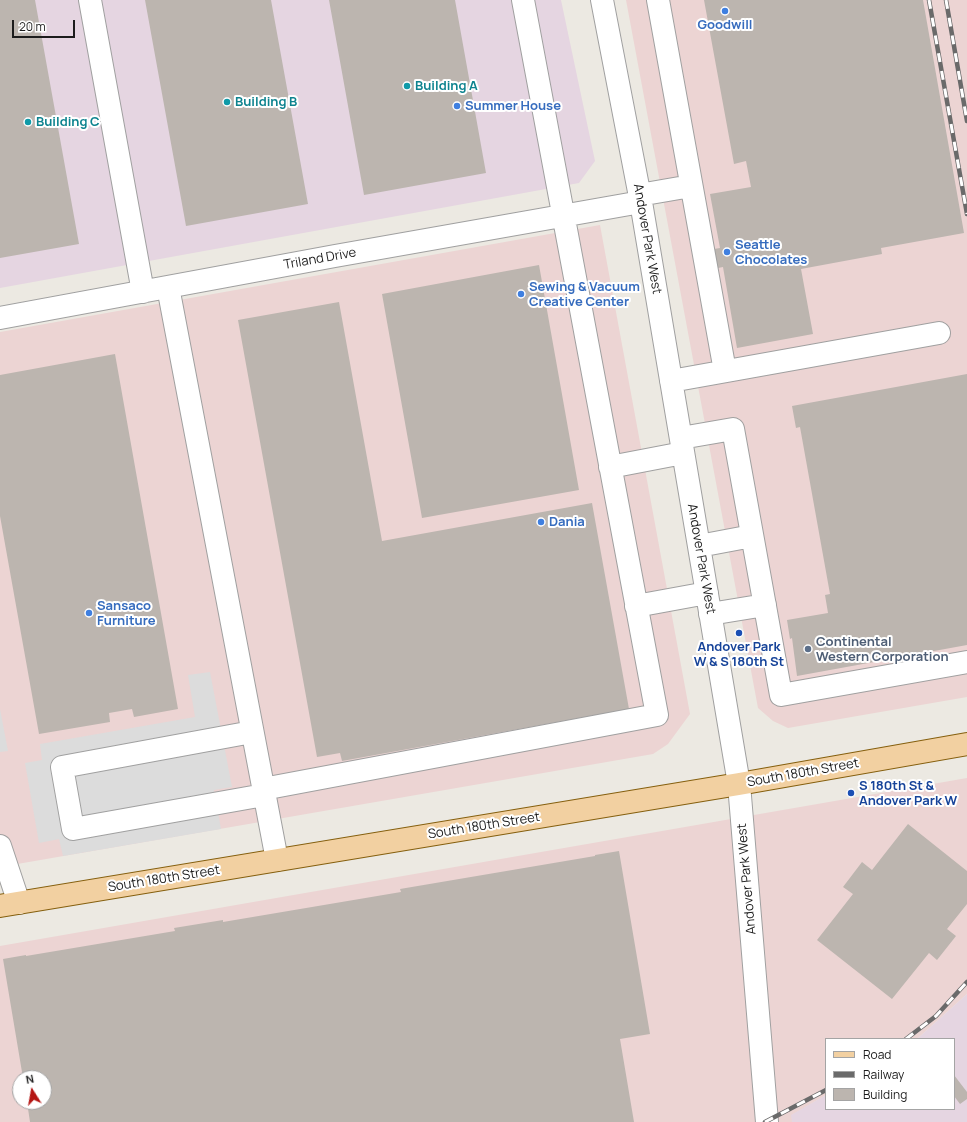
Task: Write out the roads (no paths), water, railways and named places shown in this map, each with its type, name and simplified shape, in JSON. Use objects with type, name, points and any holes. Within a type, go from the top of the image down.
[{"type":"main road","name":"South 180th Street","points":[[9,904],[739,784],[967,744]]},
{"type":"street","points":[[90,0],[142,292]]},
{"type":"street","points":[[252,732],[62,766],[73,829],[657,715],[524,0]]},
{"type":"street","name":"Andover Park West","points":[[602,0],[640,199],[739,784],[766,1122]]},
{"type":"street","points":[[658,0],[724,371]]},
{"type":"street","name":"Triland Drive","points":[[0,318],[563,216],[691,186]]},
{"type":"street","points":[[168,287],[277,860]]},
{"type":"street","points":[[671,381],[939,333]]},
{"type":"street","points":[[610,467],[733,429],[781,695],[967,662]]},
{"type":"street","points":[[699,546],[752,536]]},
{"type":"street","points":[[636,606],[707,593]]},
{"type":"street","points":[[710,614],[765,605]]},
{"type":"street","points":[[0,846],[9,904]]},
{"type":"railway","points":[[929,0],[967,214]]},
{"type":"railway","points":[[946,0],[967,121]]},
{"type":"railway","points":[[907,1038],[936,1016],[967,982]]},
{"type":"railway","points":[[765,1122],[825,1091]]},
{"type":"place","name":"Goodwill","points":[[725,11]]},
{"type":"place","name":"Building A","points":[[407,86]]},
{"type":"place","name":"Building B","points":[[227,102]]},
{"type":"place","name":"Summer House","points":[[457,106]]},
{"type":"place","name":"Building C","points":[[28,122]]},
{"type":"place","name":"Seattle Chocolates","points":[[727,252]]},
{"type":"place","name":"Sewing & Vacuum Creative Center","points":[[521,294]]},
{"type":"place","name":"Dania","points":[[541,522]]},
{"type":"place","name":"Sansaco Furniture","points":[[89,613]]},
{"type":"place","name":"Andover Park W & S 180th St","points":[[739,633]]},
{"type":"place","name":"Continental Western Corporation","points":[[808,649]]},
{"type":"place","name":"S 180th St & Andover Park W","points":[[851,793]]}]
